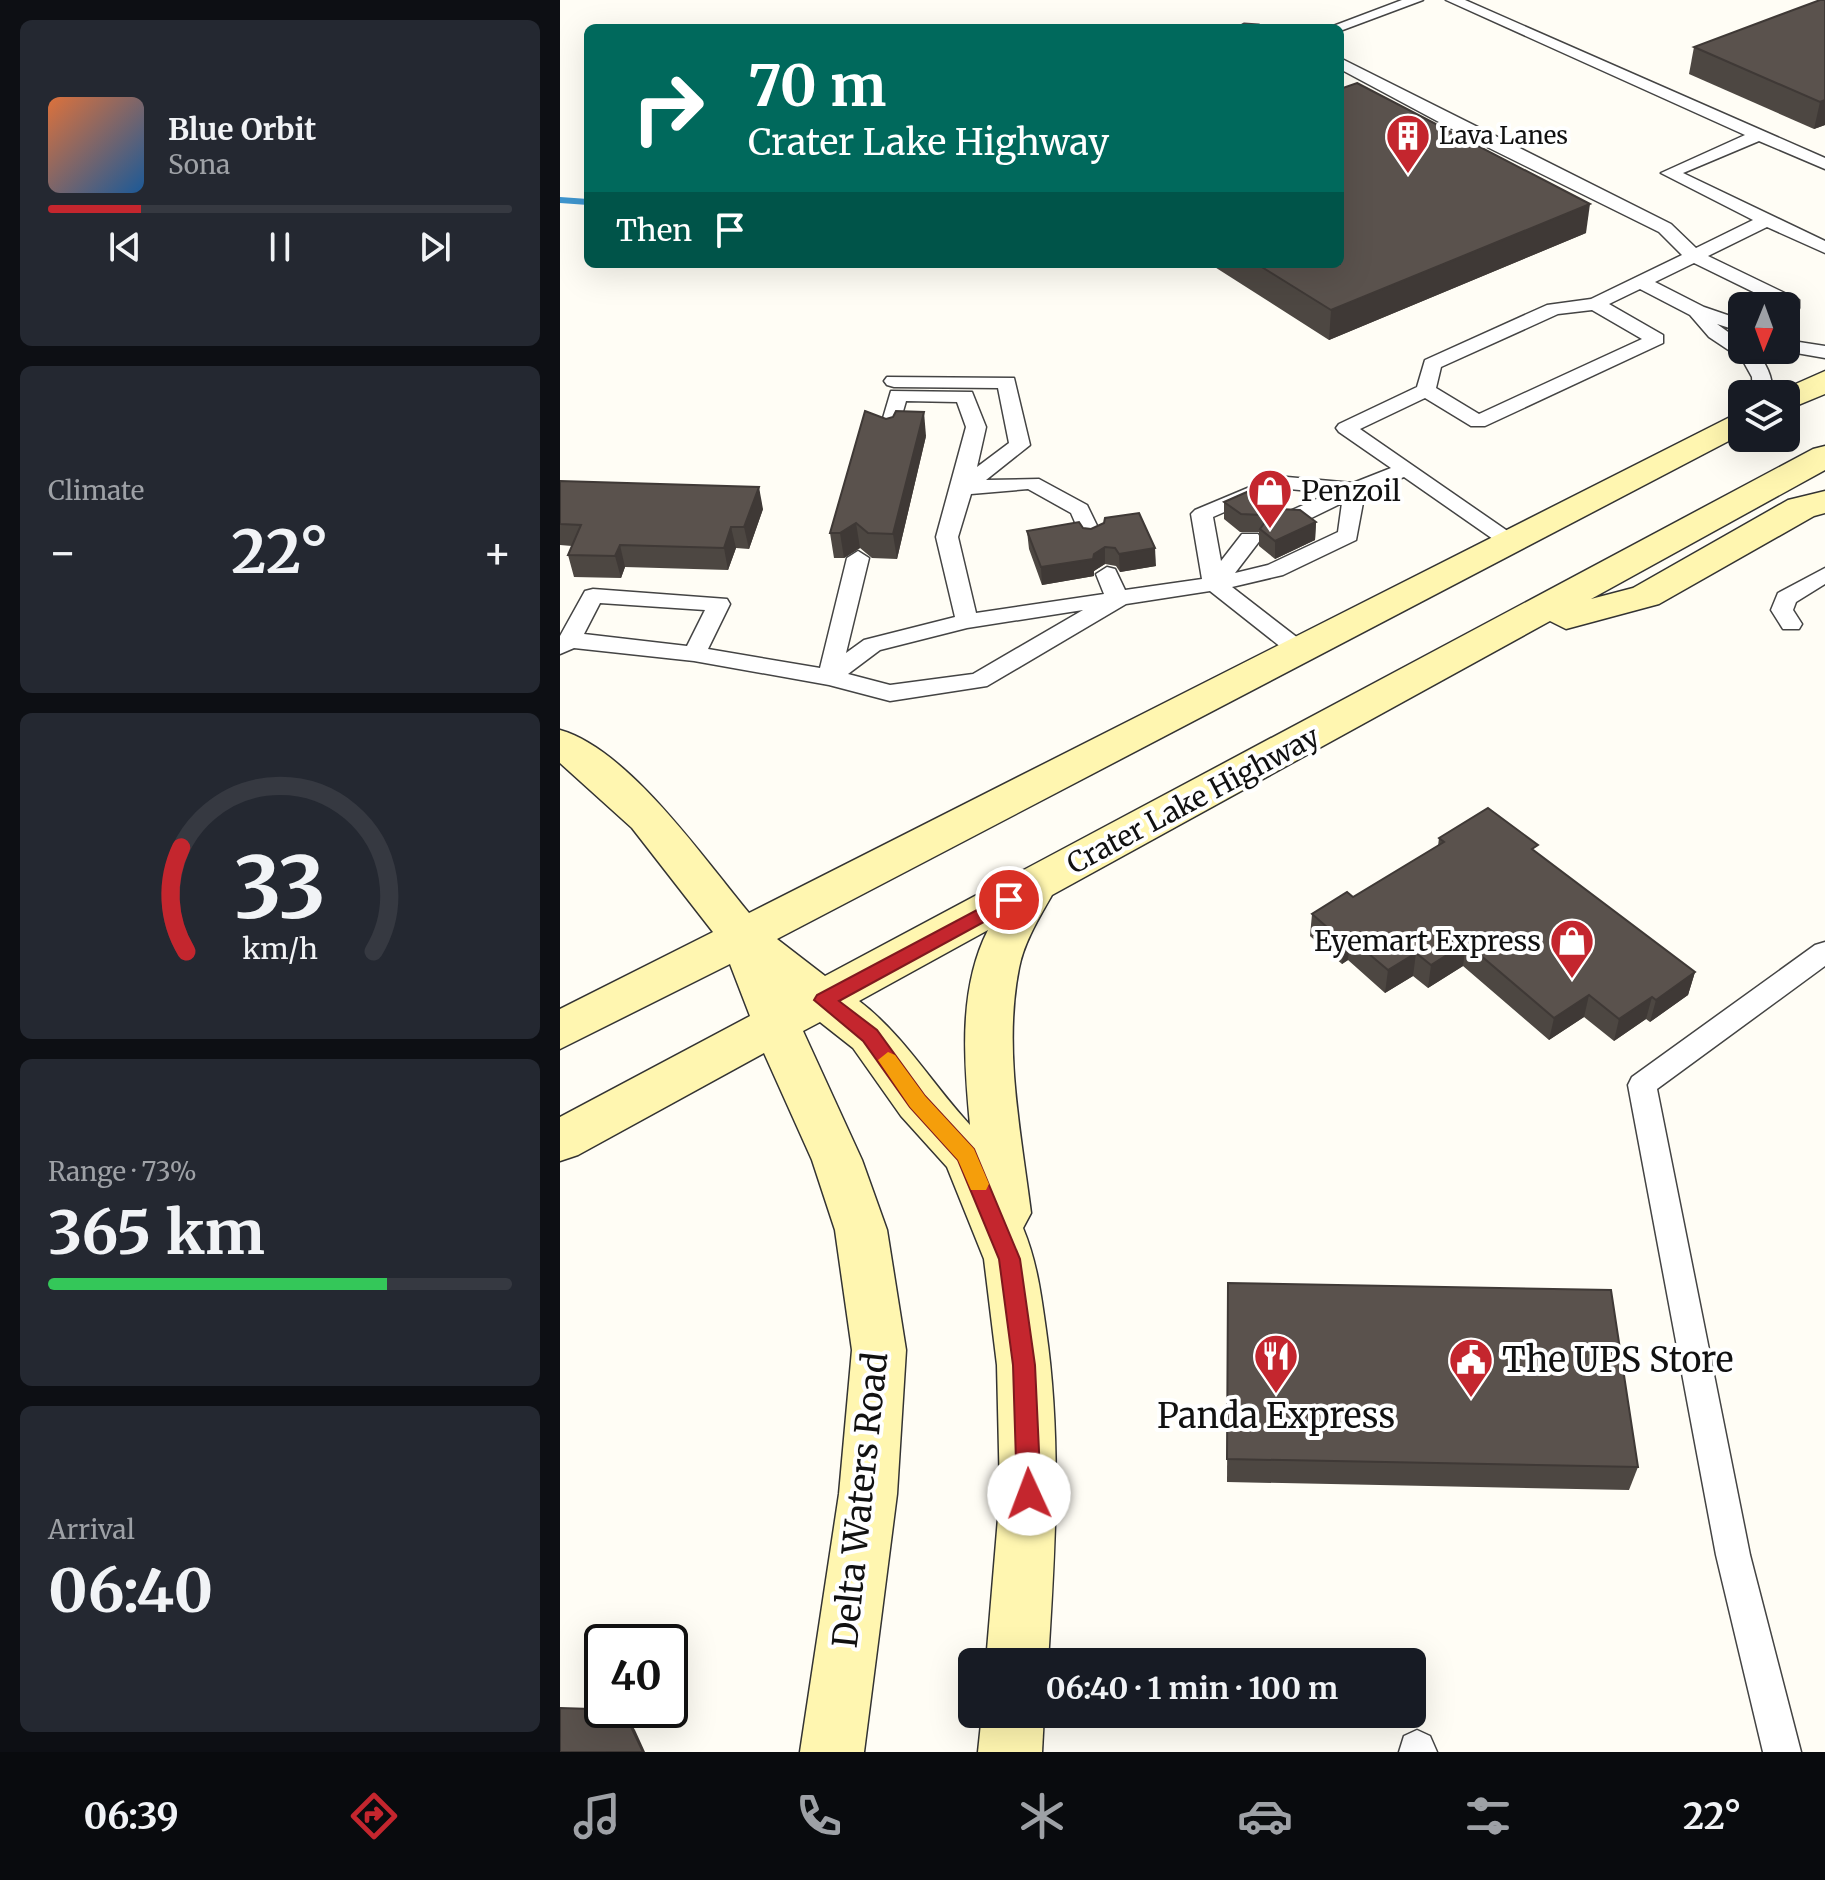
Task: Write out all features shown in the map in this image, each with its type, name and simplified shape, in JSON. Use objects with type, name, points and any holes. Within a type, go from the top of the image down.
[{"type":"main road","points":[[1800,393],[1825,381]]},
{"type":"main road","points":[[560,1031],[1728,428]]},
{"type":"main road","name":"Crater Lake Highway","points":[[560,1141],[1825,456]]},
{"type":"main road","points":[[1494,637],[1646,596],[1801,508],[1825,502]]},
{"type":"main road","name":"Delta Waters Road","points":[[560,744],[582,758],[647,817],[800,1012],[837,1160],[861,1230],[879,1350],[868,1494],[832,1752]]},
{"type":"main road","points":[[1018,1648],[1029,1494],[1024,1365],[991,1064],[992,1010],[997,968],[1006,939],[1035,885]]},
{"type":"main road","points":[[800,1012],[870,1035],[918,1102],[967,1155],[1010,1259]]},
{"type":"main road","points":[[1010,1752],[1012,1728]]},
{"type":"lane","points":[[1344,25],[1416,0]]},
{"type":"lane","points":[[1453,0],[1825,164]]},
{"type":"lane","points":[[1344,65],[1471,133],[1665,228],[1694,256],[1768,292]]},
{"type":"lane","points":[[1759,135],[1669,173],[1825,248]]},
{"type":"lane","points":[[1426,390],[1432,364],[1554,309],[1595,304],[1767,220]]},
{"type":"lane","points":[[1641,282],[1697,311],[1728,321]]},
{"type":"lane","points":[[1426,390],[1478,422],[1656,339],[1595,304]]},
{"type":"lane","points":[[1697,311],[1704,325],[1754,358],[1764,380]]},
{"type":"lane","points":[[1800,348],[1825,352]]},
{"type":"lane","points":[[894,381],[1007,382],[1020,445],[962,488]]},
{"type":"lane","points":[[1426,390],[1346,428],[1511,541]]},
{"type":"lane","points":[[888,435],[898,395],[965,396],[976,427],[947,537],[967,621]]},
{"type":"lane","points":[[1289,520],[1407,469]]},
{"type":"lane","points":[[1299,650],[1214,584],[1202,514],[1276,482],[1355,489]]},
{"type":"lane","points":[[962,488],[1032,483],[1080,509],[1092,538]]},
{"type":"lane","points":[[829,677],[872,645],[967,621],[1118,600],[1275,570],[1348,535],[1355,489]]},
{"type":"lane","points":[[1214,584],[1250,539]]},
{"type":"lane","points":[[829,677],[858,558]]},
{"type":"lane","points":[[1107,574],[1118,600]]},
{"type":"lane","points":[[1791,624],[1782,610],[1786,598],[1825,575]]},
{"type":"lane","points":[[694,654],[719,604],[593,596],[565,643],[694,654],[829,677],[890,693],[979,681],[1118,600]]},
{"type":"lane","points":[[1782,1752],[1733,1555],[1642,1085],[1825,952]]},
{"type":"building","points":[[1825,0],[1825,100],[1820,102],[1694,47]]},
{"type":"building","name":"Lava Lanes","points":[[1357,83],[1590,204],[1331,310],[1263,268],[1344,268],[1344,88]]},
{"type":"building","points":[[865,411],[886,419],[893,417],[896,411],[924,412],[893,534],[868,533],[856,523],[840,533],[830,533]]},
{"type":"building","points":[[560,481],[759,487],[744,527],[731,527],[724,548],[620,545],[615,556],[568,555],[581,525],[560,524]]},
{"type":"building","points":[[1265,484],[1280,495],[1276,501],[1279,509],[1300,510],[1316,522],[1275,541],[1260,529],[1265,522],[1261,515],[1241,514],[1224,502]]},
{"type":"building","points":[[1139,513],[1155,548],[1119,554],[1115,548],[1105,547],[1094,554],[1093,559],[1041,567],[1027,531],[1079,522],[1083,528],[1091,529],[1104,523],[1105,518]]},
{"type":"building","points":[[1488,808],[1538,845],[1532,849],[1695,972],[1656,1000],[1652,997],[1619,1019],[1589,995],[1554,1018],[1466,943],[1431,965],[1416,953],[1388,970],[1350,938],[1344,942],[1312,914],[1347,892],[1353,897],[1444,842],[1439,838]]},
{"type":"building","points":[[1228,1283],[1611,1290],[1638,1467],[1227,1459]]},
{"type":"building","points":[[560,1708],[584,1709],[584,1728],[632,1728],[643,1752],[560,1752]]},
{"type":"waterway","points":[[560,200],[584,202]]},
{"type":"slow traffic","points":[[888,1060],[918,1102],[967,1155],[978,1184]]},
{"type":"place","name":"Lava Lanes","points":[[1408,175]]},
{"type":"place","name":"Penzoil","points":[[1270,530]]},
{"type":"place","name":"Eyemart Express","points":[[1572,980]]},
{"type":"place","name":"Panda Express","points":[[1276,1395]]},
{"type":"place","name":"The UPS Store","points":[[1471,1399]]},
{"type":"route","points":[[1009,900],[824,1000],[870,1035],[918,1102],[967,1155],[1010,1259],[1024,1365],[1029,1494]]}]
